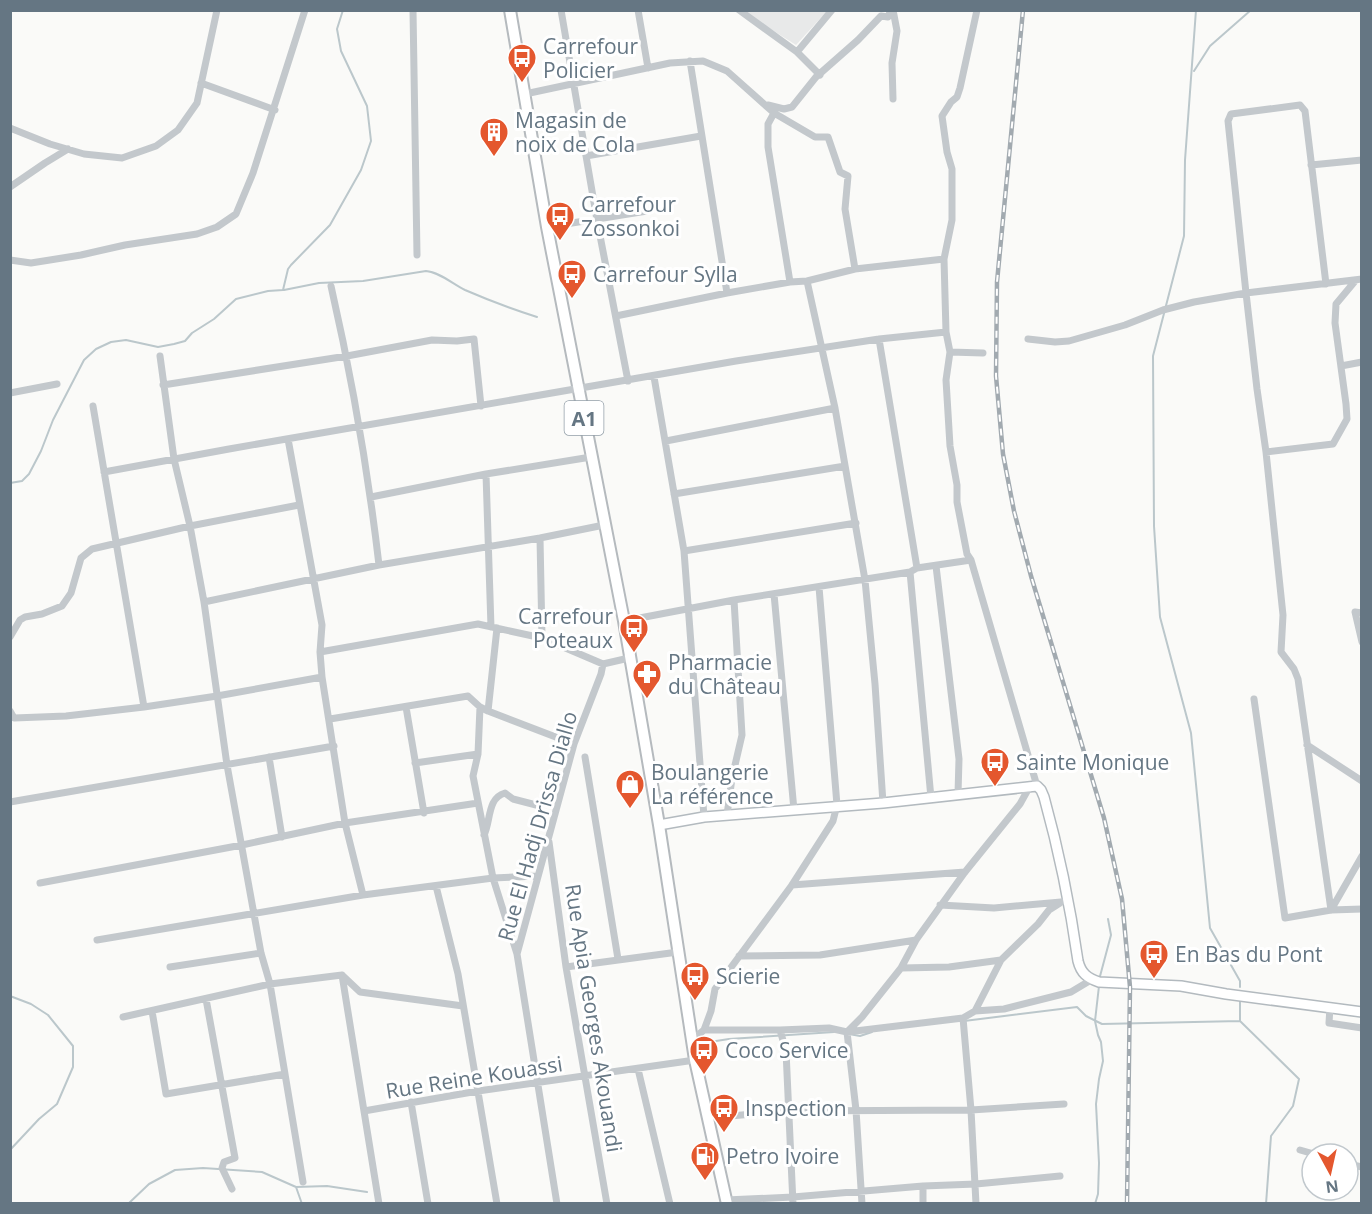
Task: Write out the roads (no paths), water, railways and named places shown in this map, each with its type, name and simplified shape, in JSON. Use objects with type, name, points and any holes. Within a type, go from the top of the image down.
[{"type":"main road","name":"A1","points":[[510,10],[547,227],[624,621],[659,825],[695,1060],[726,1202]]},
{"type":"street","points":[[10,128],[50,144],[84,154],[122,158],[156,146],[178,130],[197,103],[217,10]]},
{"type":"street","points":[[10,260],[31,263],[197,234],[217,226],[236,214],[253,174],[305,10]]},
{"type":"street","points":[[413,10],[417,255]]},
{"type":"street","points":[[561,10],[597,220],[628,381]]},
{"type":"street","points":[[739,10],[797,52],[820,75]]},
{"type":"street","points":[[797,52],[832,10]]},
{"type":"street","points":[[766,105],[789,109],[816,77],[881,16],[888,17],[892,10]]},
{"type":"street","points":[[892,10],[897,31],[892,63],[893,99]]},
{"type":"street","points":[[977,10],[960,88],[957,97],[942,116],[952,169],[952,220],[944,259],[946,332],[950,352],[946,380],[950,446],[967,554],[1033,786]]},
{"type":"street","points":[[640,11],[648,68]]},
{"type":"street","points":[[525,94],[690,61],[703,61],[727,71],[774,113],[815,137],[828,137],[840,172],[848,176],[845,209],[855,269]]},
{"type":"street","points":[[690,61],[727,293]]},
{"type":"street","points":[[201,83],[274,110]]},
{"type":"street","points":[[1326,284],[1305,111],[1300,105],[1231,114],[1228,121],[1283,615],[1281,652],[1294,669],[1298,679],[1331,910]]},
{"type":"street","points":[[774,113],[768,124],[768,147],[790,282]]},
{"type":"street","points":[[586,156],[701,136]]},
{"type":"street","points":[[10,188],[68,149]]},
{"type":"street","points":[[1311,165],[1362,160]]},
{"type":"street","points":[[547,227],[647,211]]},
{"type":"street","points":[[616,316],[727,293],[807,281],[855,269],[944,259]]},
{"type":"street","points":[[1028,339],[1070,341],[1194,302],[1359,279]]},
{"type":"street","points":[[1266,452],[1333,444],[1347,419],[1335,322],[1336,304],[1359,279]]},
{"type":"street","points":[[807,281],[835,408],[865,580],[884,803]]},
{"type":"street","points":[[331,286],[347,356],[371,497],[379,565]]},
{"type":"street","points":[[104,472],[822,347],[946,332]]},
{"type":"street","points":[[163,385],[432,340],[474,339],[481,406]]},
{"type":"street","points":[[879,339],[913,570],[931,798]]},
{"type":"street","points":[[950,352],[983,353]]},
{"type":"street","points":[[159,356],[174,459],[190,526],[204,602],[227,765],[261,953],[270,984],[303,1182]]},
{"type":"street","points":[[1341,366],[1362,362]]},
{"type":"street","points":[[654,377],[684,551],[704,817]]},
{"type":"street","points":[[10,393],[57,384]]},
{"type":"street","points":[[93,406],[144,707]]},
{"type":"street","points":[[666,441],[835,408]]},
{"type":"street","points":[[288,439],[322,625],[320,652],[322,677],[345,823],[363,895]]},
{"type":"street","points":[[371,497],[486,474],[591,458]]},
{"type":"street","points":[[674,495],[845,466]]},
{"type":"street","points":[[486,474],[494,627],[488,711]]},
{"type":"street","points":[[10,637],[25,617],[42,614],[62,606],[71,593],[81,558],[92,549],[190,526],[299,505]]},
{"type":"street","points":[[684,551],[856,523]]},
{"type":"street","points":[[204,602],[379,565],[604,525]]},
{"type":"street","points":[[540,538],[542,638]]},
{"type":"street","points":[[624,621],[970,560]]},
{"type":"street","points":[[936,566],[959,759],[958,794]]},
{"type":"street","points":[[692,1040],[704,1030],[711,1011],[715,989],[792,885],[833,821],[837,805],[819,587]]},
{"type":"street","points":[[774,594],[794,810]]},
{"type":"street","points":[[727,815],[732,778],[742,735],[734,600]]},
{"type":"street","points":[[1362,613],[1355,612],[1362,642]]},
{"type":"street","points":[[320,652],[477,624],[542,638],[603,664],[629,658]]},
{"type":"street","name":"Rue El Hadj Drissa Diallo","points":[[557,1203],[517,954],[574,744],[602,674],[603,664]]},
{"type":"street","points":[[10,711],[14,718],[34,718],[144,707],[322,677]]},
{"type":"street","points":[[330,719],[468,696],[488,711],[574,744]]},
{"type":"street","points":[[1254,699],[1285,918],[1331,910],[1362,909]]},
{"type":"street","points":[[406,707],[424,813]]},
{"type":"street","points":[[480,707],[478,754],[473,777],[493,878],[517,954]]},
{"type":"street","points":[[10,802],[334,746]]},
{"type":"street","points":[[1307,746],[1362,781]]},
{"type":"street","points":[[415,763],[478,754]]},
{"type":"street","points":[[269,757],[282,837]]},
{"type":"street","points":[[585,757],[618,959]]},
{"type":"street","points":[[847,1032],[901,968],[916,940],[940,905],[1033,786]]},
{"type":"street","points":[[659,825],[704,817],[884,803],[1033,786],[1041,790],[1047,807],[1080,970],[1091,980],[1112,984],[1158,983],[1362,1012]]},
{"type":"street","points":[[484,835],[492,806],[500,795],[505,793],[513,799],[540,807]]},
{"type":"street","points":[[40,883],[345,823],[424,813],[478,803]]},
{"type":"street","name":"Rue Apia Georges Akouandi","points":[[548,837],[567,967],[607,1203]]},
{"type":"street","points":[[1331,910],[1362,856]]},
{"type":"street","points":[[792,885],[965,872]]},
{"type":"street","points":[[97,940],[363,895],[493,878],[538,876]]},
{"type":"street","points":[[436,886],[458,974],[497,1203]]},
{"type":"street","points":[[940,905],[994,908],[1065,901]]},
{"type":"street","points":[[975,1011],[1001,960],[1049,910],[1065,901]]},
{"type":"street","points":[[739,956],[820,955],[916,940]]},
{"type":"street","points":[[567,967],[678,952]]},
{"type":"street","points":[[170,967],[261,953]]},
{"type":"street","points":[[901,968],[949,967],[1001,960]]},
{"type":"street","points":[[342,975],[360,992],[463,1006]]},
{"type":"street","points":[[123,1017],[270,984],[342,975]]},
{"type":"street","points":[[342,975],[379,1203]]},
{"type":"street","points":[[704,1030],[829,1028],[847,1032],[963,1018],[975,1011],[1004,1009],[1071,992],[1091,980]]},
{"type":"street","points":[[206,999],[224,1085],[235,1158],[224,1162],[222,1168],[232,1189]]},
{"type":"street","points":[[1330,1007],[1329,1023],[1362,1028]]},
{"type":"street","points":[[152,1011],[166,1094],[285,1074]]},
{"type":"street","points":[[963,1018],[976,1203]]},
{"type":"street","points":[[780,1030],[786,1051],[793,1200]]},
{"type":"street","points":[[847,1032],[856,1110],[862,1203]]},
{"type":"street","name":"Rue Reine Kouassi","points":[[364,1111],[478,1091],[695,1060]]},
{"type":"street","points":[[638,1069],[670,1203]]},
{"type":"street","points":[[411,1102],[428,1203]]},
{"type":"street","points":[[708,1118],[788,1111],[971,1110],[1064,1104]]},
{"type":"street","points":[[726,1202],[793,1200],[923,1186],[976,1184],[1060,1176]]},
{"type":"street","points":[[923,1186],[923,1203]]},
{"type":"waterway","points":[[10,483],[22,481],[29,474],[53,420],[84,360],[96,349],[111,342],[126,340],[158,347],[185,341],[236,299],[268,291],[283,290],[288,269],[330,225],[361,170],[371,141],[367,106],[341,51],[337,29],[343,10]]},
{"type":"waterway","points":[[1196,10],[1185,160],[1184,236],[1153,356],[1154,526],[1160,617],[1191,733],[1210,928],[1240,981],[1240,987]]},
{"type":"waterway","points":[[1194,71],[1210,46],[1251,10]]},
{"type":"waterway","points":[[284,290],[319,283],[363,281],[426,271],[441,276],[474,294],[537,317]]},
{"type":"waterway","points":[[1099,980],[1111,935],[1108,919]]},
{"type":"waterway","points":[[1095,1204],[1098,1194],[1099,1163],[1096,1104],[1103,1061],[1095,1021],[1099,986]]},
{"type":"waterway","points":[[10,996],[31,1004],[48,1015],[73,1046],[73,1067],[57,1104],[39,1119],[10,1150]]},
{"type":"waterway","points":[[1240,1000],[1240,1021],[1299,1079],[1293,1106],[1271,1136],[1266,1204]]},
{"type":"waterway","points":[[964,1021],[1077,1007],[1086,1016],[1102,1024],[1240,1021]]},
{"type":"waterway","points":[[703,1043],[729,1039],[834,1032]]},
{"type":"waterway","points":[[849,1034],[860,1036],[872,1032]]},
{"type":"waterway","points":[[128,1204],[149,1184],[175,1170],[203,1168],[262,1172],[296,1187],[327,1186],[367,1192]]},
{"type":"waterway","points":[[296,1187],[302,1204]]},
{"type":"railway","points":[[1023,10],[997,282],[996,376],[1003,454],[1014,511],[1031,576],[1104,818],[1122,899],[1130,987],[1127,1204]]},
{"type":"place","name":"Carrefour Policier","points":[[522,84]]},
{"type":"place","name":"Magasin de noix de Cola","points":[[494,158]]},
{"type":"place","name":"Carrefour Zossonkoi","points":[[560,242]]},
{"type":"place","name":"Carrefour Sylla","points":[[572,300]]},
{"type":"place","name":"Carrefour Poteaux","points":[[634,654]]},
{"type":"place","name":"Pharmacie du Château","points":[[647,700]]},
{"type":"place","name":"Sainte Monique","points":[[995,788]]},
{"type":"place","name":"Boulangerie La référence","points":[[630,810]]},
{"type":"place","name":"En Bas du Pont","points":[[1154,980]]},
{"type":"place","name":"Scierie","points":[[695,1002]]},
{"type":"place","name":"Coco Service","points":[[704,1076]]},
{"type":"place","name":"Inspection","points":[[724,1134]]},
{"type":"place","name":"Petro Ivoire","points":[[705,1182]]}]
